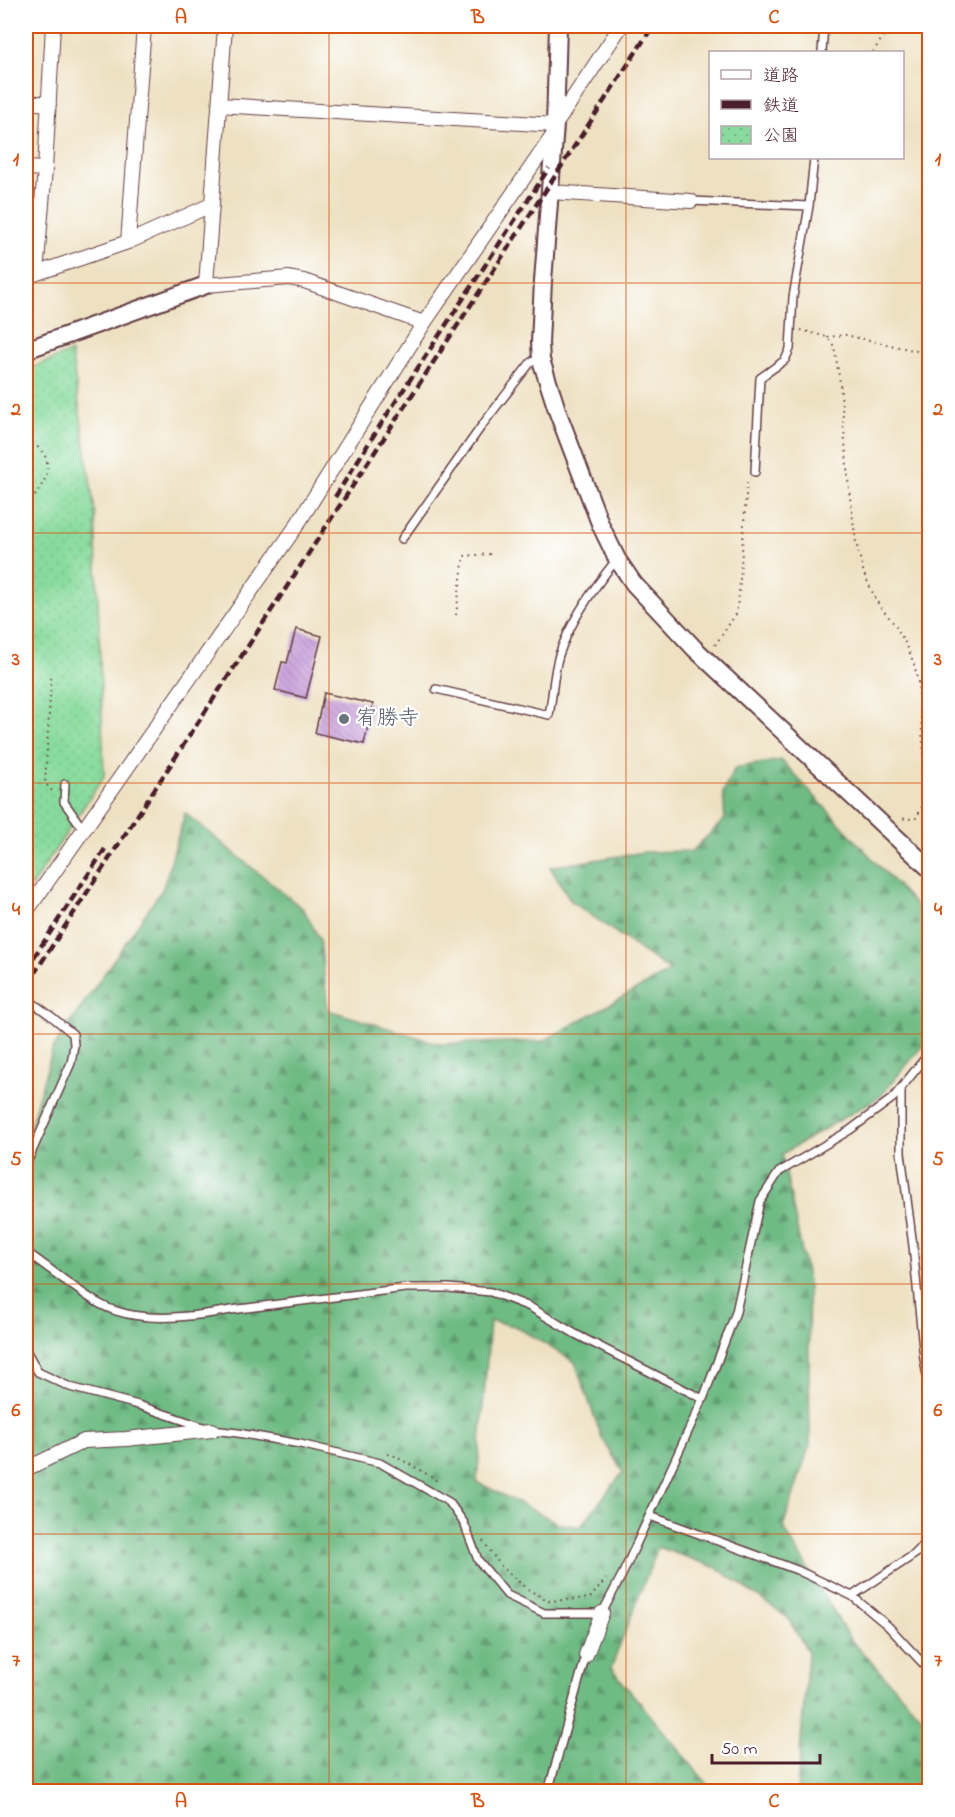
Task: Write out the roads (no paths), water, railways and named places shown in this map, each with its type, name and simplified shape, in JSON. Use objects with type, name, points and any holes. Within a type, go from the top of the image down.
[{"type":"street","points":[[53,26],[45,169],[31,275],[128,242],[212,205]]},
{"type":"street","points":[[128,242],[144,26]]},
{"type":"street","points":[[206,285],[225,26]]},
{"type":"street","points":[[558,26],[555,130],[540,343],[542,360],[558,413],[597,516],[617,559],[634,584],[705,659],[930,869]]},
{"type":"street","points":[[26,912],[295,528],[424,323],[555,130],[621,26]]},
{"type":"street","points":[[26,102],[49,104]]},
{"type":"street","points":[[219,105],[555,130]]},
{"type":"street","points":[[26,168],[45,169]]},
{"type":"street","points":[[550,192],[691,201]]},
{"type":"street","points":[[26,350],[206,285],[289,278],[304,281],[424,323]]},
{"type":"street","points":[[26,1469],[84,1441],[212,1430]]},
{"type":"street","points":[[586,1654],[602,1613]]},
{"type":"lane","points":[[822,51],[824,26]]},
{"type":"lane","points":[[756,472],[760,378],[785,360],[790,349],[797,267],[814,159]]},
{"type":"lane","points":[[691,201],[808,206]]},
{"type":"lane","points":[[402,539],[483,424],[531,362],[542,360]]},
{"type":"lane","points":[[436,689],[549,715],[559,656],[570,630],[617,559]]},
{"type":"lane","points":[[65,784],[64,802],[83,829]]},
{"type":"lane","points":[[26,998],[73,1034],[74,1045],[71,1063],[26,1165]]},
{"type":"lane","points":[[26,1350],[38,1371],[70,1387],[138,1405],[212,1430],[300,1444],[380,1463],[449,1502],[464,1523],[478,1560],[507,1595],[544,1613],[602,1613],[650,1516],[703,1399],[736,1312],[760,1201],[779,1172],[850,1130],[893,1098],[930,1052]]},
{"type":"lane","points":[[901,1088],[901,1153],[930,1394]]},
{"type":"lane","points":[[26,1252],[100,1304],[146,1317],[203,1315],[406,1288],[448,1288],[491,1292],[530,1307],[577,1335],[703,1399]]},
{"type":"lane","points":[[650,1516],[797,1570],[852,1596],[888,1626],[930,1671]]},
{"type":"lane","points":[[852,1596],[915,1554],[930,1538]]},
{"type":"lane","points":[[548,1791],[586,1654]]},
{"type":"railway","points":[[26,986],[653,26]]},
{"type":"railway","points":[[335,497],[549,168]]},
{"type":"railway","points":[[26,969],[105,849]]},
{"type":"place","name":"宥勝寺","points":[[344,719]]}]
